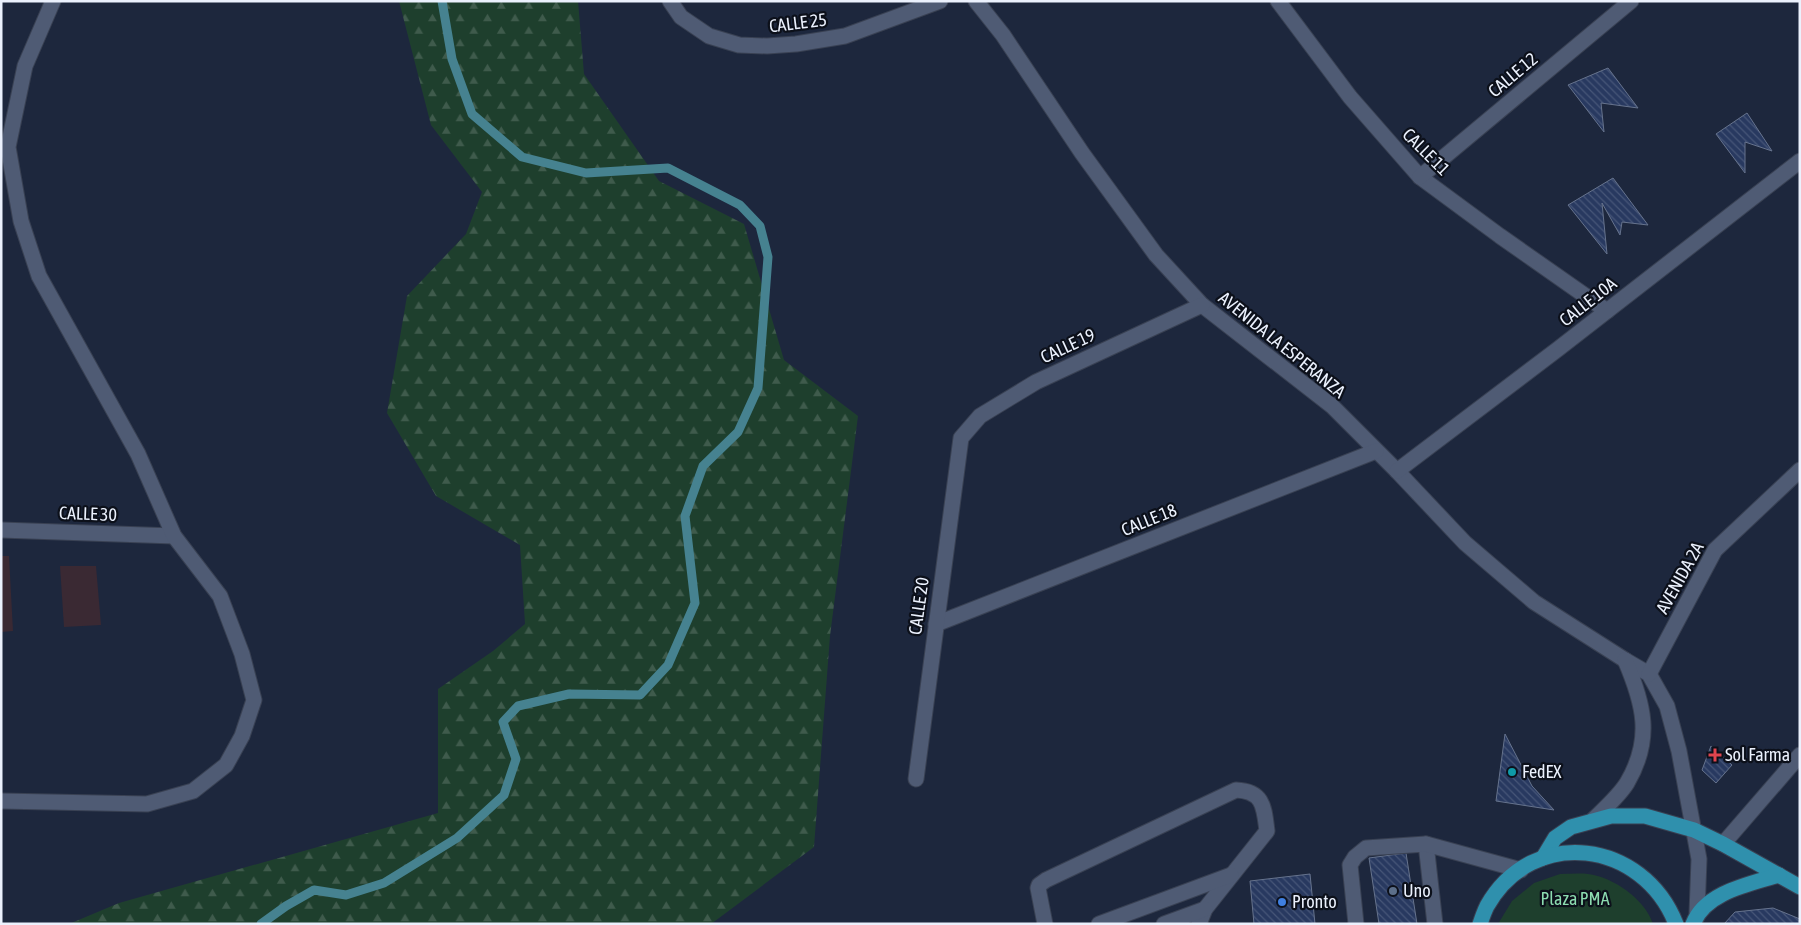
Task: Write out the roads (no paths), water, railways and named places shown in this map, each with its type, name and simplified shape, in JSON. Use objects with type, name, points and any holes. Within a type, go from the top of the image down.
[{"type":"main road","points":[[1543,858],[1556,838],[1571,827],[1611,816],[1645,816],[1694,830],[1800,887]]},
{"type":"main road","points":[[1480,924],[1487,906],[1501,886],[1521,870],[1543,858],[1578,852],[1597,854],[1631,867],[1658,891],[1668,906],[1676,924]]},
{"type":"main road","points":[[1695,919],[1725,892],[1778,875]]},
{"type":"street","points":[[1,801],[147,804],[193,791],[226,765],[242,736],[254,700],[242,654],[220,596],[174,536],[138,454],[39,276],[21,221],[8,147],[25,66],[53,1]]},
{"type":"street","name":"CALLE 25","points":[[670,1],[681,18],[708,36],[739,45],[767,46],[796,44],[845,36],[940,1]]},
{"type":"street","name":"AVENIDA LA ESPERANZA","points":[[976,1],[1003,35],[1082,153],[1156,255],[1202,305],[1332,406],[1465,543],[1528,596],[1648,674],[1667,706],[1679,751],[1699,859],[1695,919]]},
{"type":"street","name":"CALLE 11","points":[[1278,1],[1350,97],[1420,177],[1607,311]]},
{"type":"street","name":"CALLE 12","points":[[1420,177],[1631,1]]},
{"type":"street","name":"CALLE 10A","points":[[1397,471],[1800,161]]},
{"type":"street","name":"CALLE 19","points":[[961,438],[980,416],[1036,382],[1202,305]]},
{"type":"street","name":"CALLE 20","points":[[916,779],[961,438]]},
{"type":"street","name":"CALLE 18","points":[[936,624],[1376,451]]},
{"type":"street","name":"AVENIDA 2A","points":[[1648,674],[1716,550],[1800,470]]},
{"type":"street","name":"CALLE 30","points":[[1,530],[174,536]]},
{"type":"street","points":[[1593,820],[1626,784],[1640,756],[1644,721],[1637,688],[1625,660]]},
{"type":"street","points":[[1723,844],[1800,755]]},
{"type":"street","points":[[1045,924],[1038,888],[1039,884],[1236,790],[1248,790],[1257,796],[1264,809],[1267,831],[1205,909],[1199,924]]},
{"type":"street","points":[[1356,924],[1350,866],[1355,857],[1366,848],[1426,844],[1521,870]]},
{"type":"street","points":[[1426,844],[1435,924]]},
{"type":"street","points":[[1099,924],[1232,875]]},
{"type":"street","points":[[1164,924],[1205,909]]},
{"type":"waterway","points":[[261,924],[286,906],[314,890],[346,895],[384,883],[457,838],[504,795],[516,759],[503,722],[518,706],[569,694],[640,695],[668,665],[695,603],[685,516],[703,466],[738,432],[758,388],[768,257],[760,226],[740,205],[668,168],[586,173],[522,157],[472,114],[452,59],[442,1]]},
{"type":"place","name":"Sol Farma","points":[[1715,755]]},
{"type":"place","name":"FedEX","points":[[1512,772]]},
{"type":"place","name":"Uno","points":[[1393,891]]},
{"type":"place","name":"Pronto","points":[[1282,902]]},
{"type":"park label","name":"Plaza PMA","points":[[1575,899]]}]
